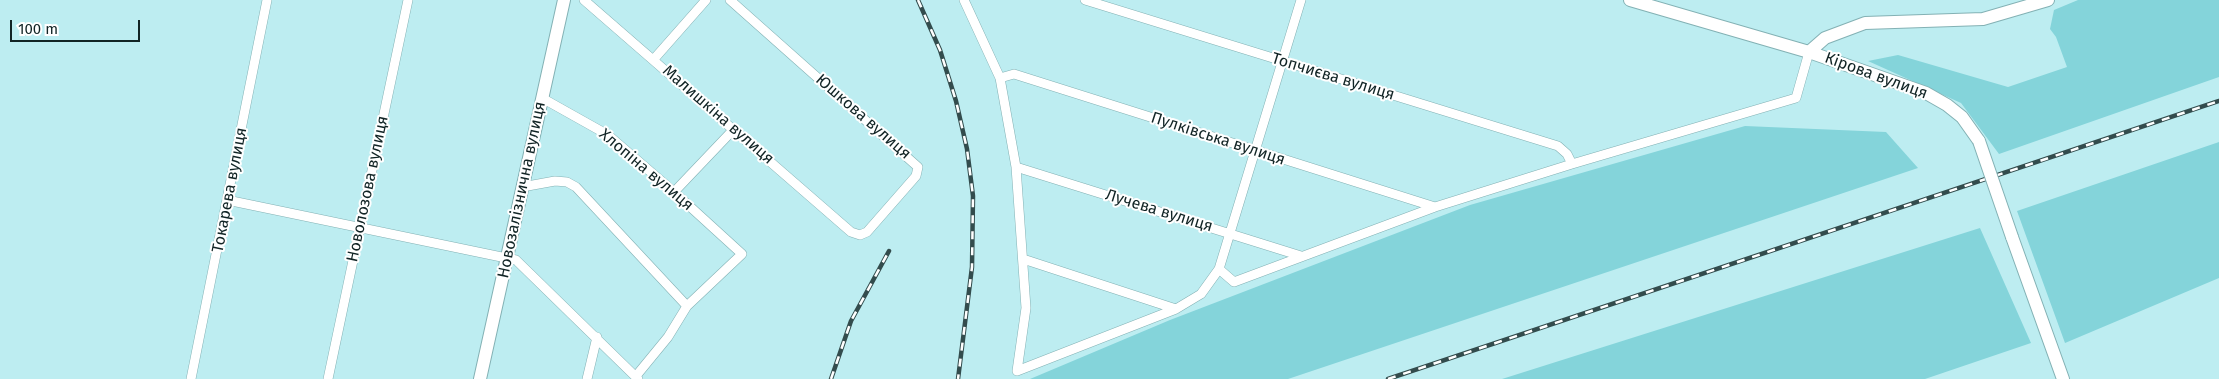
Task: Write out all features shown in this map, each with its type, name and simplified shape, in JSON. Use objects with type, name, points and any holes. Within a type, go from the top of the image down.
[{"type":"main road","name":"Новозалізнична вулиця","points":[[480,379],[564,0]]},
{"type":"main road","name":"Кірова вулиця","points":[[1630,0],[1809,52],[1926,93],[1947,105],[1962,117],[1979,141],[2063,379]]},
{"type":"main road","points":[[1809,52],[1825,38],[1865,23],[1983,20],[2040,2]]},
{"type":"street","name":"Токарева вулиця","points":[[191,379],[267,0]]},
{"type":"street","name":"Новолозова вулиця","points":[[328,379],[408,0]]},
{"type":"street","name":"Малишкіна вулиця","points":[[584,0],[654,59],[850,232]]},
{"type":"street","points":[[654,59],[706,0]]},
{"type":"street","name":"Юшкова вулиця","points":[[730,0],[918,167],[916,176],[867,232],[860,235],[850,232]]},
{"type":"street","points":[[964,0],[1000,78],[1016,166],[1026,308],[1017,371],[1176,309],[1201,294],[1219,269],[1302,0]]},
{"type":"street","name":"Топчиєва вулиця","points":[[1085,0],[1558,146],[1567,154],[1572,164]]},
{"type":"street","points":[[1219,269],[1234,282],[1435,207],[1572,164],[1796,98],[1809,52]]},
{"type":"street","name":"Пулківська вулиця","points":[[1000,78],[1014,74],[1435,207]]},
{"type":"street","name":"Хлопіна вулиця","points":[[542,98],[608,135],[742,254],[686,306]]},
{"type":"street","points":[[674,192],[734,129]]},
{"type":"street","name":"Лучева вулиця","points":[[1016,166],[1301,256]]},
{"type":"street","points":[[227,200],[508,257],[524,266],[637,377],[668,337],[686,306],[576,187],[567,182],[555,181],[522,187]]},
{"type":"street","points":[[1022,259],[1176,309]]},
{"type":"street","points":[[587,379],[597,337]]},
{"type":"shaded area","points":[[2078,0],[2219,0],[2219,77],[1999,154],[1961,103],[1868,61],[1898,55],[2008,87],[2067,67],[2056,37],[2050,29],[2054,10]]},
{"type":"shaded area","points":[[1745,126],[1886,132],[1918,168],[1288,379],[1030,379],[1170,320],[1470,205]]},
{"type":"shaded area","points":[[2219,142],[2219,278],[2065,343],[2017,211]]},
{"type":"shaded area","points":[[1980,228],[2031,343],[1925,379],[1502,379]]},
{"type":"railway","points":[[918,0],[940,50],[956,101],[967,149],[973,196],[972,267],[958,379]]},
{"type":"railway","points":[[1388,379],[2219,101]]},
{"type":"railway","points":[[831,379],[851,321],[889,251]]}]
